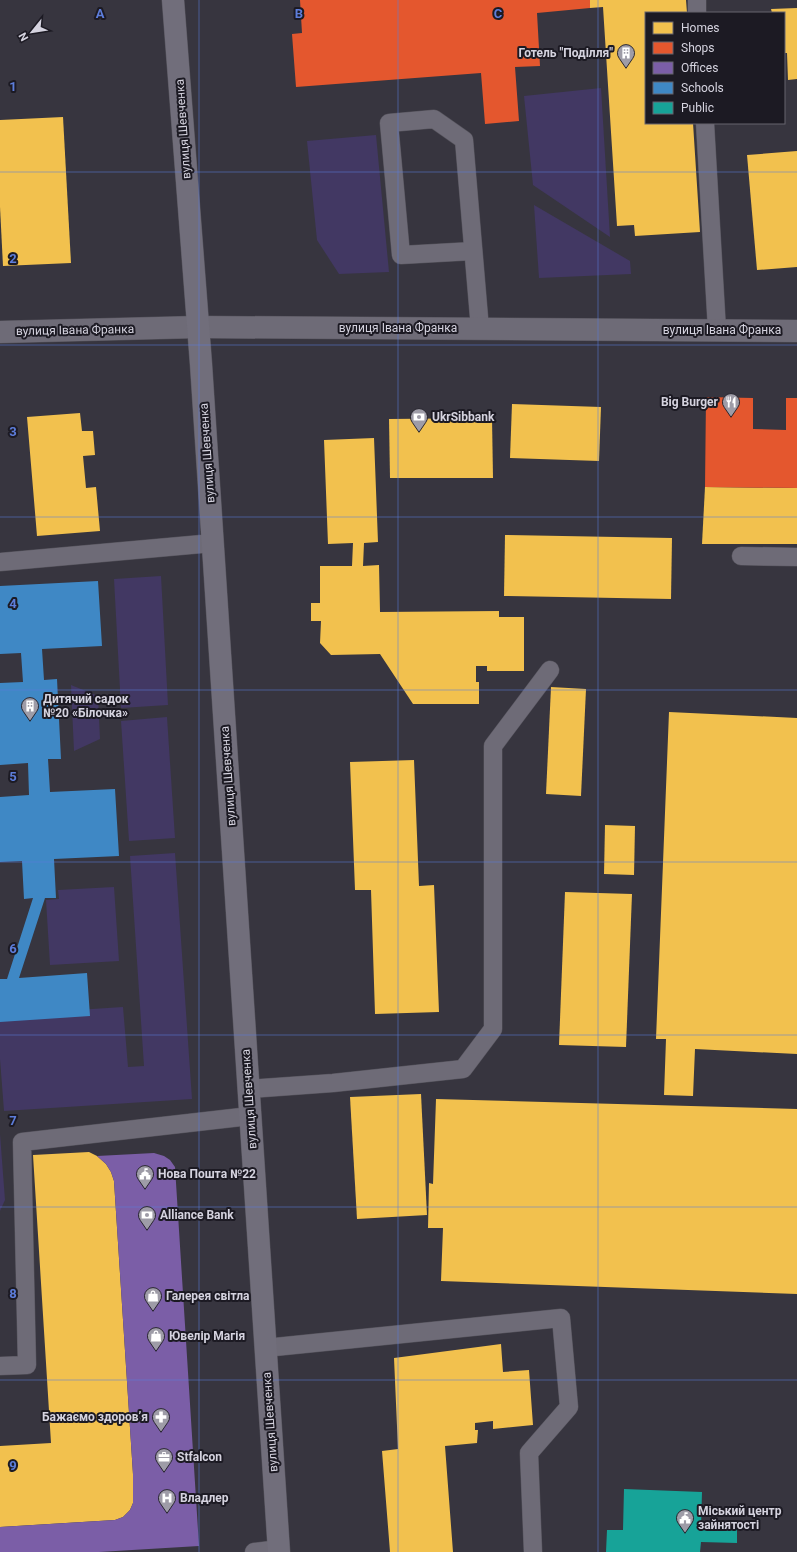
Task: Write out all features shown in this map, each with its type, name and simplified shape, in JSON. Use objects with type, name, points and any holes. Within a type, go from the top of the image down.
[{"type":"main road","name":"вулиця Шевченка","points":[[174,0],[198,327],[279,1550]]},
{"type":"street","name":"вулиця Івана Франка","points":[[0,332],[198,327],[797,331]]},
{"type":"lane","points":[[697,0],[698,12]]},
{"type":"lane","points":[[473,251],[401,255],[389,123],[434,119],[464,140],[480,329]]},
{"type":"lane","points":[[705,124],[717,330]]},
{"type":"lane","points":[[0,562],[212,543]]},
{"type":"lane","points":[[741,556],[797,557]]},
{"type":"lane","points":[[249,1088],[333,1082],[463,1069],[493,1029],[493,746],[550,670]]},
{"type":"lane","points":[[0,1366],[27,1365],[22,1142],[250,1116]]},
{"type":"lane","points":[[265,1348],[561,1318],[569,1407],[529,1453],[533,1552]]},
{"type":"lane","points":[[254,1552],[279,1550]]},
{"type":"shaded area","points":[[601,88],[610,237],[533,185],[524,96]]},
{"type":"shaded area","points":[[376,135],[389,272],[339,274],[317,240],[307,141]]},
{"type":"shaded area","points":[[534,205],[630,261],[631,274],[539,278]]},
{"type":"shaded area","points":[[161,576],[168,705],[121,708],[114,579]]},
{"type":"shaded area","points":[[71,685],[98,696],[100,739],[74,751]]},
{"type":"shaded area","points":[[167,717],[175,838],[129,841],[121,721]]},
{"type":"shaded area","points":[[175,853],[192,1099],[4,1111],[0,1059],[0,1015],[123,1007],[128,1067],[144,1066],[130,856]]},
{"type":"shaded area","points":[[114,887],[119,961],[50,965],[46,900],[59,899],[58,890]]},
{"type":"shaded area","points":[[0,1134],[5,1200],[0,1211]]},
{"type":"building: Homes","name":"Готель \"Поділля\"","points":[[590,0],[686,0],[687,12],[645,12],[645,124],[693,124],[700,232],[635,236],[634,225],[617,226],[603,7],[590,8]]},
{"type":"building: Homes","points":[[797,8],[797,79],[788,80],[787,53],[785,53],[785,12],[772,12],[771,9]]},
{"type":"building: Homes","points":[[63,117],[71,263],[3,266],[0,207],[0,120]]},
{"type":"building: Homes","points":[[797,151],[797,267],[757,270],[747,155]]},
{"type":"building: Homes","points":[[512,404],[601,407],[599,461],[510,458]]},
{"type":"building: Homes","points":[[80,413],[82,431],[93,431],[95,455],[83,456],[86,488],[96,487],[100,531],[37,536],[27,417]]},
{"type":"building: Homes","points":[[492,418],[493,478],[390,478],[389,419]]},
{"type":"building: Homes","points":[[374,438],[378,542],[364,543],[363,566],[379,565],[380,612],[499,611],[499,617],[524,617],[524,671],[487,671],[487,666],[476,666],[476,682],[479,682],[479,704],[413,704],[380,654],[331,655],[320,643],[321,621],[311,621],[311,603],[320,603],[320,566],[352,566],[353,543],[328,544],[324,440]]},
{"type":"building: Homes","points":[[705,487],[797,488],[797,544],[702,544]]},
{"type":"building: Homes","points":[[505,535],[672,538],[671,599],[504,596]]},
{"type":"building: Homes","points":[[551,687],[586,689],[581,796],[546,794]]},
{"type":"building: Homes","points":[[669,712],[797,718],[797,1054],[695,1049],[693,1096],[664,1095],[666,1039],[656,1039]]},
{"type":"building: Homes","points":[[414,760],[419,886],[434,885],[439,1012],[375,1014],[371,890],[355,890],[350,762]]},
{"type":"building: Homes","points":[[605,825],[635,826],[634,875],[604,874]]},
{"type":"building: Homes","points":[[565,892],[632,894],[626,1047],[559,1045]]},
{"type":"building: Homes","points":[[421,1094],[427,1215],[357,1219],[350,1097]]},
{"type":"building: Homes","points":[[436,1099],[797,1109],[797,1294],[441,1281],[443,1228],[428,1228],[429,1183],[433,1184]]},
{"type":"building: Homes","points":[[89,1152],[97,1156],[106,1164],[114,1181],[133,1474],[133,1503],[130,1510],[123,1517],[115,1520],[0,1527],[0,1446],[51,1443],[33,1155]]},
{"type":"building: Homes","points":[[501,1344],[503,1372],[529,1370],[533,1425],[493,1429],[493,1421],[475,1423],[475,1430],[478,1430],[477,1443],[445,1446],[453,1552],[390,1552],[382,1451],[398,1449],[394,1358]]},
{"type":"building: Shops","points":[[300,0],[590,0],[590,8],[537,13],[540,66],[515,67],[519,121],[485,124],[481,73],[296,87],[292,34],[302,33]]},
{"type":"building: Shops","points":[[706,397],[753,398],[753,429],[786,430],[786,398],[797,398],[797,488],[705,487]]},
{"type":"building: Offices","points":[[154,1153],[164,1156],[170,1160],[175,1167],[199,1546],[99,1552],[0,1552],[0,1527],[115,1520],[123,1517],[130,1510],[133,1503],[133,1474],[114,1181],[106,1164],[97,1156]]},
{"type":"building: Schools","name":"Дитячий садок №20 «Білочка»","points":[[98,581],[102,646],[42,649],[44,680],[57,679],[61,759],[48,759],[50,792],[115,789],[119,856],[54,859],[56,898],[45,898],[19,978],[87,973],[90,1016],[0,1022],[0,979],[7,979],[33,898],[24,899],[22,861],[0,862],[0,797],[29,795],[28,763],[0,765],[0,683],[23,682],[21,653],[0,654],[0,586]]},
{"type":"building: Public","points":[[624,1489],[702,1492],[701,1528],[737,1529],[737,1543],[701,1542],[700,1552],[606,1552],[607,1530],[623,1530]]},
{"type":"place","name":"Готель \"Поділля\"","points":[[626,68]]},
{"type":"place","name":"Big Burger","points":[[731,417]]},
{"type":"place","name":"UkrSibbank","points":[[419,432]]},
{"type":"place","name":"Дитячий садок №20 «Білочка»","points":[[30,721]]},
{"type":"place","name":"Нова Пошта №22","points":[[145,1189]]},
{"type":"place","name":"Alliance Bank","points":[[147,1230]]},
{"type":"place","name":"Галерея світла","points":[[153,1311]]},
{"type":"place","name":"Ювелір Магія","points":[[156,1351]]},
{"type":"place","name":"Бажаємо здоровʼя","points":[[161,1432]]},
{"type":"place","name":"Stfalcon","points":[[164,1472]]},
{"type":"place","name":"Владлер","points":[[167,1513]]},
{"type":"place","name":"Міський центр зайнятості","points":[[685,1533]]}]
